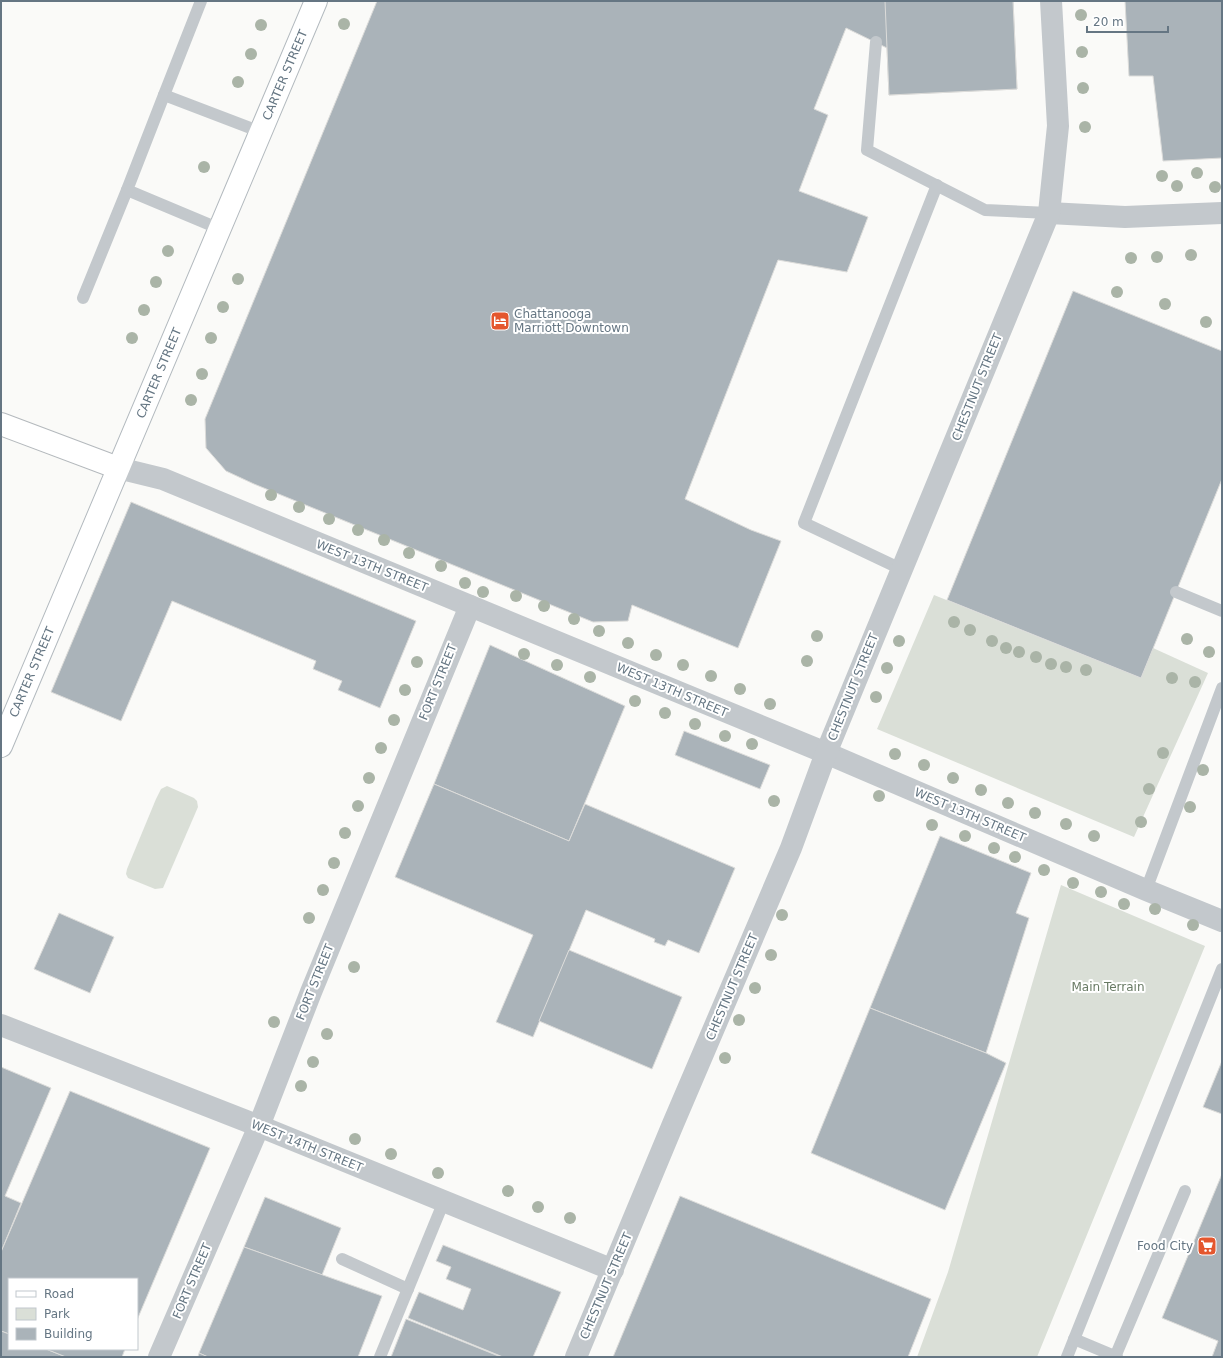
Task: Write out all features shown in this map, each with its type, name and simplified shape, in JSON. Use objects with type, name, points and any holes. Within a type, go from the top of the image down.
[{"type":"main road","name":"CARTER STREET","points":[[1,746],[316,1]]},
{"type":"main road","points":[[1,424],[118,468]]},
{"type":"street","name":"CHESTNUT STREET","points":[[576,1357],[791,848],[826,753],[1049,213],[1058,126],[1051,1]]},
{"type":"street","points":[[1049,213],[1125,217],[1222,213]]},
{"type":"street","name":"WEST 13TH STREET","points":[[118,468],[163,479],[826,753],[1222,921]]},
{"type":"street","name":"FORT STREET","points":[[159,1357],[259,1126],[311,992],[470,606]]},
{"type":"street","name":"WEST 14TH STREET","points":[[1,1025],[259,1126],[612,1270]]},
{"type":"lane","points":[[84,298],[201,1]]},
{"type":"lane","points":[[876,42],[867,150],[985,210],[1049,213]]},
{"type":"lane","points":[[164,95],[261,132]]},
{"type":"lane","points":[[901,569],[804,522],[937,185]]},
{"type":"lane","points":[[127,190],[220,229]]},
{"type":"lane","points":[[1176,592],[1222,611]]},
{"type":"lane","points":[[1146,890],[1222,688]]},
{"type":"lane","points":[[1067,1357],[1222,968]]},
{"type":"lane","points":[[1074,1339],[1116,1357],[1185,1191]]},
{"type":"lane","points":[[380,1357],[444,1201]]},
{"type":"lane","points":[[342,1259],[408,1289]]},
{"type":"green space","points":[[934,595],[1141,678],[1153,648],[1208,673],[1134,837],[877,729]]},
{"type":"green space","points":[[167,786],[194,798],[197,801],[198,807],[163,888],[155,889],[128,878],[126,874],[156,799],[161,789]]},
{"type":"green space","name":"Main Terrain","points":[[1061,885],[1205,946],[1037,1357],[917,1357],[948,1272]]},
{"type":"building","name":"Chattanooga Marriott Downtown","points":[[377,1],[1013,1],[1017,89],[889,95],[887,48],[846,28],[814,109],[828,115],[799,191],[868,217],[847,272],[778,260],[685,499],[751,530],[781,541],[738,648],[632,605],[628,621],[593,622],[254,484],[226,471],[206,448],[205,419]]},
{"type":"building","points":[[885,1],[1013,1],[1017,89],[889,95]]},
{"type":"building","points":[[1125,1],[1222,1],[1222,158],[1163,161],[1153,76],[1129,76]]},
{"type":"building","points":[[1073,291],[1222,351],[1222,479],[1141,678],[947,600]]},
{"type":"building","points":[[131,502],[416,621],[380,708],[338,690],[342,681],[313,669],[316,661],[172,601],[121,721],[51,692]]},
{"type":"building","points":[[490,645],[625,706],[569,841],[434,784]]},
{"type":"building","points":[[684,731],[770,765],[760,789],[675,755]]},
{"type":"building","points":[[434,784],[569,841],[585,804],[735,868],[699,953],[668,940],[665,946],[654,942],[655,939],[586,910],[533,1037],[496,1022],[533,935],[395,877]]},
{"type":"building","points":[[940,836],[1031,873],[1016,913],[1029,918],[986,1053],[870,1008]]},
{"type":"building","points":[[59,913],[114,937],[90,993],[34,969]]},
{"type":"building","points":[[569,950],[682,997],[652,1069],[539,1021]]},
{"type":"building","points":[[870,1008],[986,1053],[1006,1063],[945,1210],[811,1153]]},
{"type":"building","points":[[1222,1061],[1222,1114],[1203,1107]]},
{"type":"building","points":[[1,1067],[51,1088],[5,1196],[21,1203],[1,1252]]},
{"type":"building","points":[[70,1091],[210,1148],[138,1318],[138,1278],[8,1278],[8,1334],[1,1331],[1,1252]]},
{"type":"building","name":"Food City","points":[[1222,1174],[1222,1357],[1212,1357],[1218,1341],[1162,1318]]},
{"type":"building","points":[[680,1196],[931,1299],[908,1357],[613,1357]]},
{"type":"building","points":[[265,1197],[341,1228],[322,1275],[244,1247]]},
{"type":"building","points":[[443,1245],[561,1292],[533,1357],[503,1357],[408,1318],[419,1292],[463,1310],[471,1289],[446,1279],[451,1267],[436,1261]]},
{"type":"building","points":[[244,1247],[382,1296],[358,1357],[208,1357],[199,1353]]},
{"type":"building","points":[[406,1319],[501,1357],[391,1357]]},
{"type":"building","points":[[1,1331],[8,1334],[8,1350],[48,1350],[66,1357],[1,1357]]},
{"type":"building","points":[[48,1350],[125,1350],[122,1357],[66,1357]]},
{"type":"building","points":[[199,1353],[208,1357],[198,1357]]},
{"type":"place","name":"Chattanooga Marriott Downtown","points":[[500,321]]},
{"type":"place","name":"Food City","points":[[1207,1246]]}]
